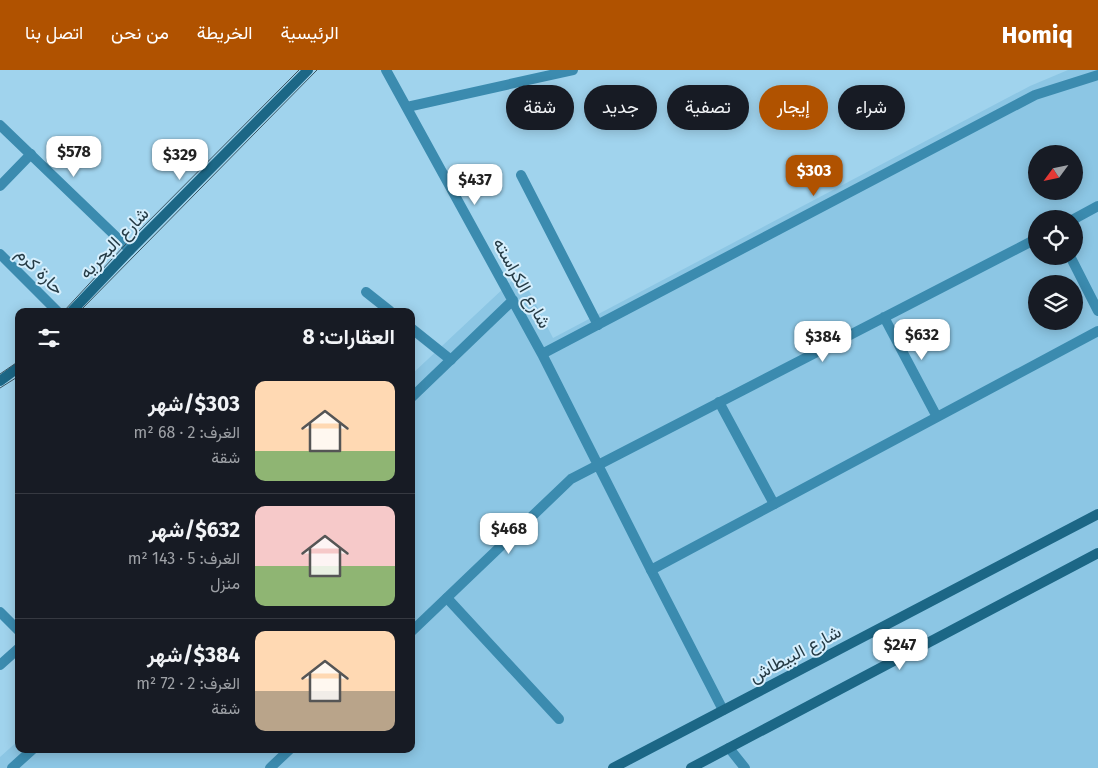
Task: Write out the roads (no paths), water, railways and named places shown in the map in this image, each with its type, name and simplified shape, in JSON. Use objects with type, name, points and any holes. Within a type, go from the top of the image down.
[{"type":"street","name":"شارع البحريه","points":[[75,308],[308,70]]},
{"type":"street","name":"شارع الكراسته","points":[[386,70],[542,354],[723,710]]},
{"type":"street","points":[[407,107],[573,70]]},
{"type":"street","points":[[542,354],[1035,95],[1098,75]]},
{"type":"street","points":[[0,125],[130,250]]},
{"type":"street","points":[[0,186],[31,154]]},
{"type":"street","points":[[521,175],[598,325]]},
{"type":"street","points":[[1083,214],[1098,206]]},
{"type":"street","points":[[415,628],[571,478],[1028,243]]},
{"type":"street","name":"حارة كرم","points":[[0,254],[54,308]]},
{"type":"street","points":[[1075,265],[1098,311]]},
{"type":"street","points":[[366,292],[386,308]]},
{"type":"street","points":[[415,394],[513,300]]},
{"type":"street","points":[[884,317],[938,416]]},
{"type":"street","points":[[415,331],[451,360]]},
{"type":"street","points":[[652,570],[1098,331]]},
{"type":"street","points":[[0,381],[15,370]]},
{"type":"street","points":[[719,402],[774,504]]},
{"type":"street","name":"شارع البيطاش","points":[[613,768],[1098,514]]},
{"type":"street","points":[[691,768],[1098,553]]},
{"type":"street","points":[[447,598],[559,719]]},
{"type":"street","points":[[0,612],[15,627]]},
{"type":"street","points":[[0,665],[15,652]]},
{"type":"street","points":[[729,748],[744,768]]},
{"type":"street","points":[[12,768],[29,753]]},
{"type":"street","points":[[270,768],[286,753]]},
{"type":"tram line","points":[[67,308],[125,245],[299,70]]},
{"type":"tram line","points":[[83,308],[317,70]]},
{"type":"tram line","points":[[0,374],[15,364]]},
{"type":"tram line","points":[[0,388],[15,379]]}]
